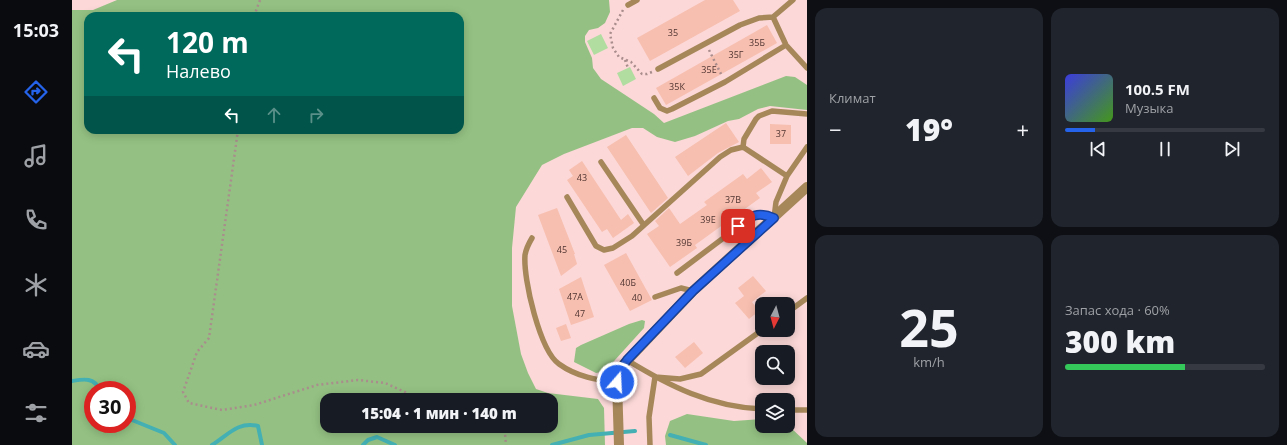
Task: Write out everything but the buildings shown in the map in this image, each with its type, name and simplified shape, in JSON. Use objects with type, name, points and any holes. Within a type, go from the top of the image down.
[{"type":"street","points":[[619,444],[617,382],[618,373],[627,360],[693,291],[807,187]]},
{"type":"lane","points":[[628,5],[637,0]]},
{"type":"lane","points":[[658,69],[751,21],[773,17],[793,0]]},
{"type":"lane","points":[[773,17],[786,45],[807,68]]},
{"type":"lane","points":[[654,98],[660,108],[667,111],[725,82],[786,45]]},
{"type":"lane","points":[[742,147],[744,139],[759,116],[772,111],[807,114]]},
{"type":"lane","points":[[567,198],[596,246],[604,250],[613,248],[632,236],[643,224],[670,203],[720,157],[731,150],[742,147],[787,176]]},
{"type":"lane","points":[[677,273],[750,218],[765,214],[774,218],[776,202],[787,176],[807,147]]},
{"type":"lane","points":[[601,162],[643,224]]},
{"type":"lane","points":[[532,238],[525,254],[526,281],[536,318],[550,354],[559,364],[577,374],[593,379],[617,382]]},
{"type":"lane","points":[[655,297],[681,288],[693,291]]},
{"type":"lane","points":[[795,307],[807,298]]},
{"type":"lane","points":[[655,377],[680,379],[701,374],[755,335]]},
{"type":"lane","points":[[627,360],[655,377],[697,397],[716,402],[755,408]]},
{"type":"lane","points":[[650,445],[649,417],[655,377]]},
{"type":"lane","points":[[795,410],[807,410]]},
{"type":"path","points":[[256,12],[260,0]]},
{"type":"path","points":[[628,5],[618,17],[610,34],[613,48],[619,57],[631,62],[642,74],[647,74],[658,69]]},
{"type":"path","points":[[706,44],[725,82]]},
{"type":"path","points":[[625,60],[628,68]]},
{"type":"path","points":[[237,134],[209,338],[197,352],[183,392],[189,403],[222,410],[254,404],[317,385],[358,380],[385,383],[406,393]]},
{"type":"path","points":[[504,433],[506,445]]},
{"type":"green space","points":[[117,0],[609,0],[610,12],[605,23],[598,28],[589,30],[585,36],[585,42],[592,58],[593,68],[601,79],[654,114],[664,123],[786,76],[795,77],[807,85],[807,110],[770,106],[758,109],[739,119],[728,121],[695,136],[675,142],[657,137],[643,128],[632,128],[564,154],[542,165],[516,207],[512,248],[512,306],[521,354],[528,373],[536,389],[548,393],[320,393],[320,433],[558,433],[558,394],[598,399],[604,408],[605,445],[72,445],[72,10],[93,10]]},
{"type":"green space","points":[[601,34],[608,48],[594,55],[587,41]]},
{"type":"green space","points":[[630,67],[636,79],[623,86],[617,73]]},
{"type":"green space","points":[[642,320],[645,321],[644,328],[605,371],[596,373],[574,362],[576,348],[629,324]]},
{"type":"green space","points":[[687,414],[734,421],[755,420],[755,433],[795,433],[795,432],[807,443],[807,445],[666,445],[665,436],[670,421]]},
{"type":"waterway","points":[[72,381],[92,381]]},
{"type":"waterway","points":[[136,422],[164,433],[175,445]]},
{"type":"waterway","points":[[212,445],[234,430],[245,425],[258,426],[262,445]]},
{"type":"waterway","points":[[552,445],[589,435],[635,431]]},
{"type":"waterway","points":[[670,435],[706,445]]},
{"type":"waterway","points":[[363,445],[368,440],[377,437],[395,445]]},
{"type":"route","points":[[617,382],[618,373],[627,360],[693,291],[774,218],[765,214],[760,214],[750,218],[738,226]]}]
